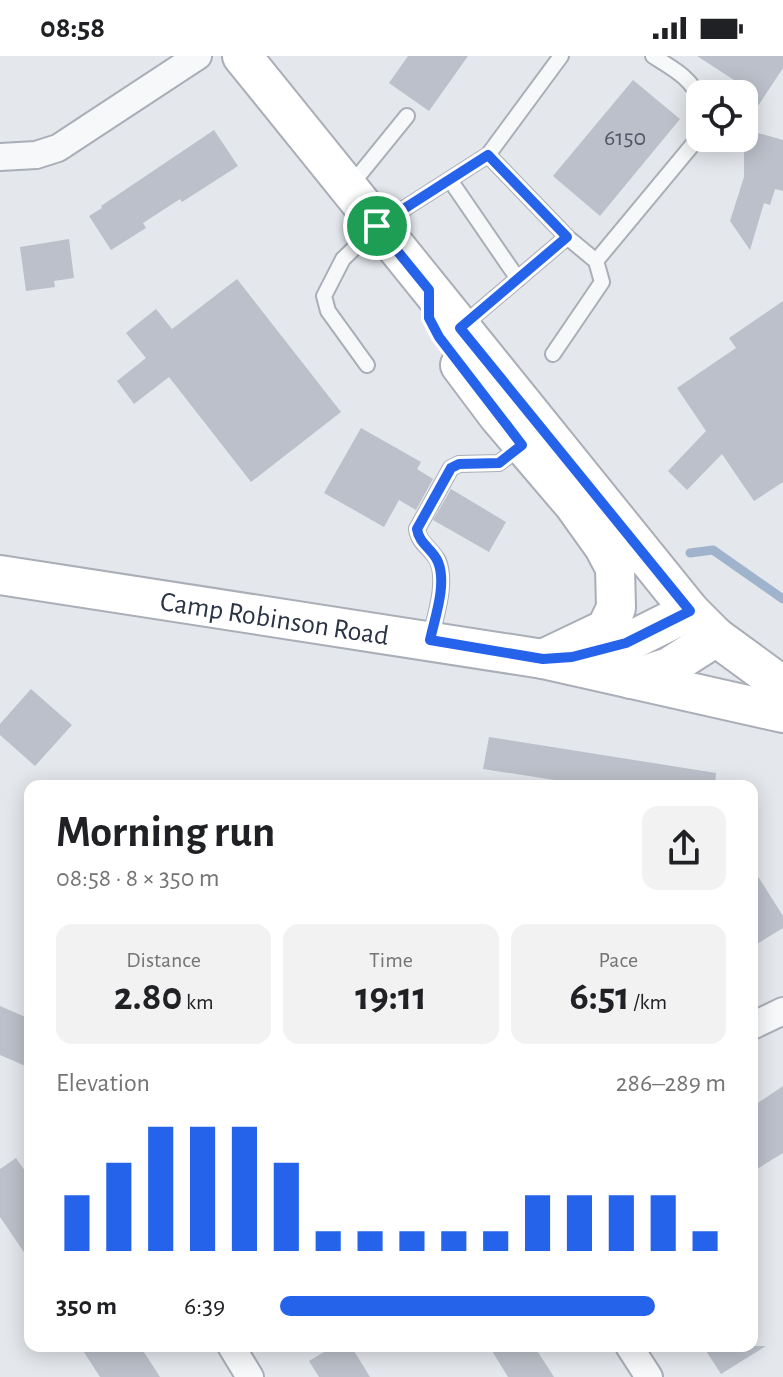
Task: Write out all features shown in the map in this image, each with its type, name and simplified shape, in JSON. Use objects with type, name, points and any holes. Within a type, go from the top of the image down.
[{"type":"street","points":[[0,157],[36,155],[58,148],[198,56]]},
{"type":"street","points":[[242,56],[460,328],[615,568],[616,608],[606,629],[543,659]]},
{"type":"street","points":[[429,290],[429,318],[439,337],[690,611],[716,637],[783,686]]},
{"type":"street","name":"Camp Robinson Road","points":[[0,575],[543,659],[783,713]]},
{"type":"street","points":[[543,659],[572,657],[626,643],[690,611]]},
{"type":"street","points":[[631,679],[669,667],[716,637]]},
{"type":"street","points":[[758,1023],[783,1011]]},
{"type":"street","points":[[235,1352],[250,1377]]},
{"type":"street","points":[[633,1352],[649,1377]]},
{"type":"lane","points":[[367,365],[328,311],[324,296],[343,259],[377,226],[488,155],[561,56]]},
{"type":"lane","points":[[653,56],[687,80]]},
{"type":"lane","points":[[348,188],[407,116]]},
{"type":"lane","points":[[553,354],[602,282],[601,256],[687,152]]},
{"type":"lane","points":[[488,155],[567,237],[601,256]]},
{"type":"lane","points":[[450,180],[518,279]]},
{"type":"lane","points":[[460,328],[567,237]]},
{"type":"lane","points":[[430,640],[441,573],[437,559],[418,538],[417,529],[451,468],[459,464],[499,463],[532,436]]},
{"type":"building","points":[[408,56],[468,56],[429,111],[389,83]]},
{"type":"building","points":[[697,56],[783,56],[783,68],[758,106],[758,80],[734,80]]},
{"type":"building","points":[[633,80],[680,119],[600,216],[553,176]]},
{"type":"building","points":[[214,130],[238,166],[143,223],[146,228],[111,250],[89,216]]},
{"type":"building","points":[[758,133],[783,140],[783,191],[775,189],[770,205],[764,203],[750,250],[730,221],[744,177],[744,152],[758,152]]},
{"type":"building","points":[[69,239],[74,278],[54,281],[55,287],[26,291],[20,247]]},
{"type":"building","points":[[237,279],[341,412],[251,482],[169,377],[134,404],[117,381],[146,358],[126,333],[156,309],[172,329]]},
{"type":"building","points":[[783,301],[783,482],[754,501],[722,454],[687,490],[668,471],[706,431],[677,388],[736,348],[729,338]]},
{"type":"building","points":[[361,428],[421,462],[417,469],[433,479],[416,510],[399,500],[384,527],[324,493]]},
{"type":"building","points":[[451,489],[506,522],[489,552],[433,520]]},
{"type":"building","points":[[31,689],[72,725],[35,766],[0,735],[0,724]]},
{"type":"building","points":[[489,737],[716,773],[715,780],[554,780],[483,769]]},
{"type":"building","points":[[758,876],[783,916],[783,928],[758,943]]},
{"type":"building","points":[[0,1006],[24,1016],[24,1065],[0,1055]]},
{"type":"building","points":[[783,1086],[783,1153],[758,1168],[758,1103]]},
{"type":"building","points":[[16,1158],[24,1169],[24,1252],[0,1217],[0,1169]]},
{"type":"building","points":[[84,1352],[144,1352],[160,1377],[100,1377]]},
{"type":"building","points":[[324,1352],[355,1352],[370,1377],[319,1377],[309,1361]]},
{"type":"building","points":[[493,1352],[538,1352],[554,1377],[508,1377]]},
{"type":"building","points":[[707,1352],[756,1352],[721,1374]]},
{"type":"waterway","points":[[690,553],[713,550],[783,599]]},
{"type":"route","points":[[488,155],[567,237],[460,328],[690,611],[626,643],[572,657],[543,659],[430,640],[441,573],[437,559],[418,538],[417,529],[451,468],[459,464],[499,463],[522,445],[439,337],[429,318],[429,290],[377,226],[488,155]]}]
